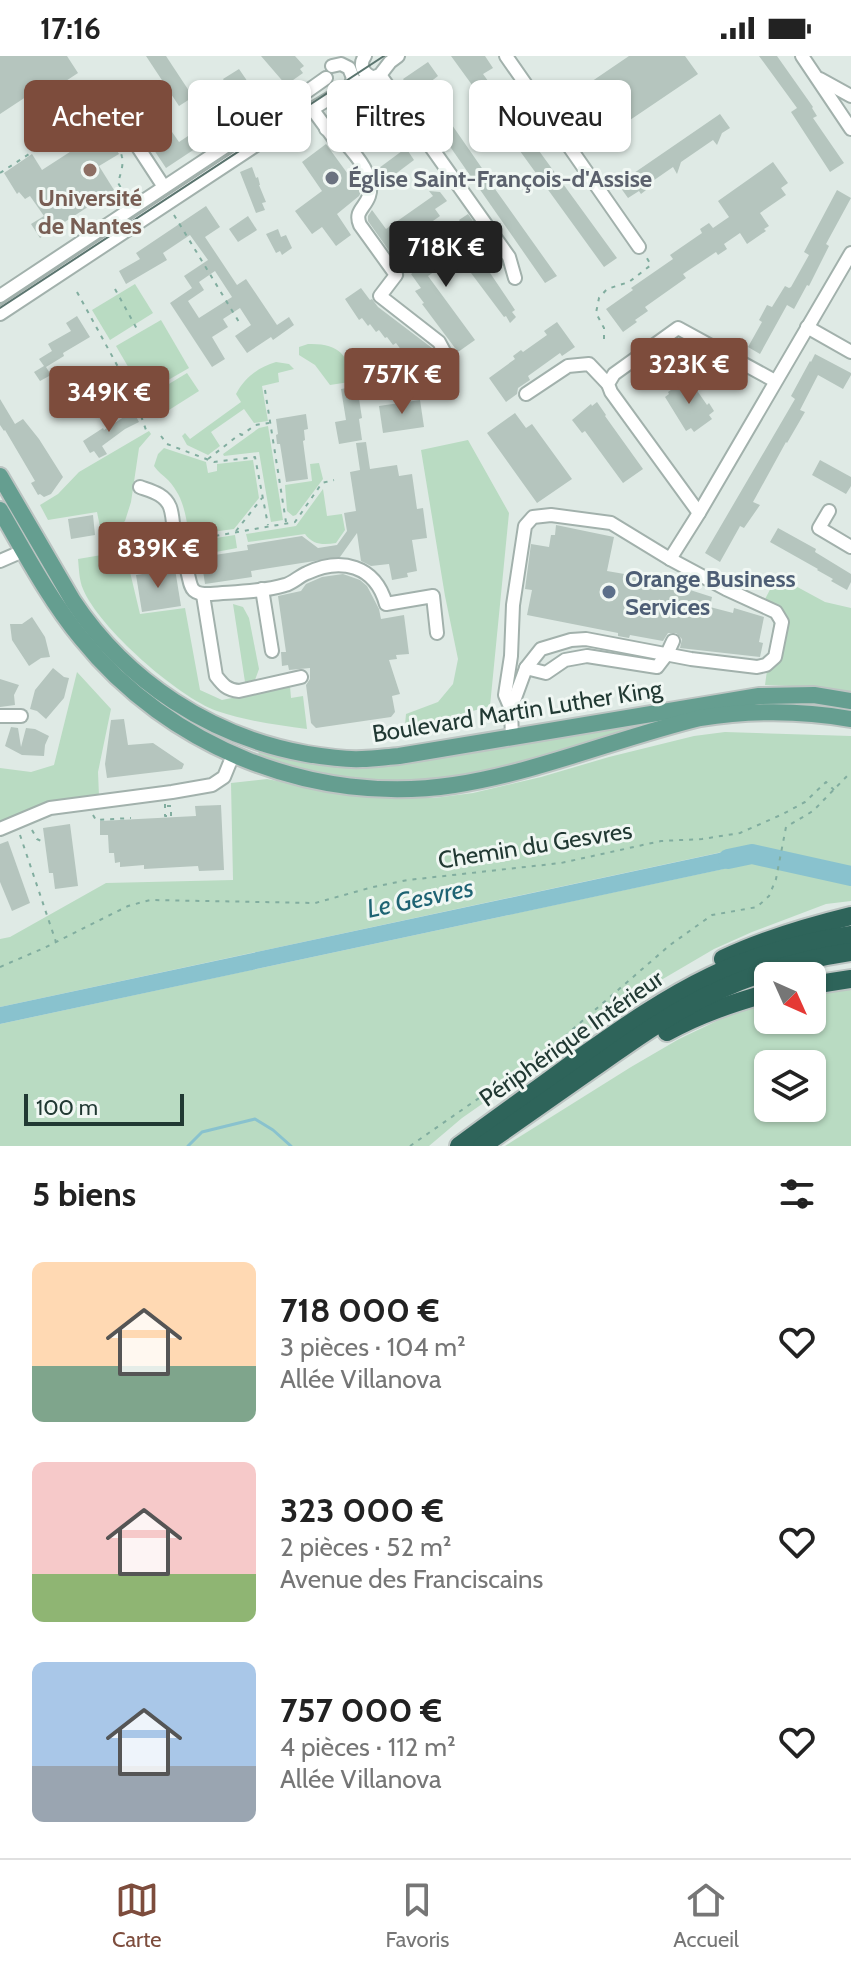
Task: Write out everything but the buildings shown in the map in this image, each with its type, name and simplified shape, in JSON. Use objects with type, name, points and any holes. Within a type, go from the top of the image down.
[{"type":"highway","points":[[654,1007],[662,990],[757,942],[851,916]]},
{"type":"highway","name":"Périphérique Intérieur","points":[[459,1146],[654,1007],[704,979],[793,947],[851,935]]},
{"type":"highway","points":[[482,1146],[680,1010],[778,968],[851,952]]},
{"type":"highway","points":[[826,983],[851,979]]},
{"type":"highway","points":[[627,1044],[647,1043],[721,1007],[754,997]]},
{"type":"main road","points":[[0,476],[73,601],[115,664]]},
{"type":"main road","points":[[0,510],[73,629],[115,664]]},
{"type":"main road","name":"Boulevard Martin Luther King","points":[[115,664],[194,714],[244,737],[295,752],[361,760],[416,754],[759,696],[814,695],[851,701]]},
{"type":"main road","name":"Boulevard Martin Luther King","points":[[115,664],[138,696],[195,736],[233,755],[320,782],[379,789],[440,787],[500,776],[709,716],[767,711],[851,719]]},
{"type":"street","points":[[365,56],[362,63],[365,74],[380,69],[398,56]]},
{"type":"street","points":[[346,66],[365,56]]},
{"type":"street","points":[[506,56],[639,247]]},
{"type":"street","points":[[802,56],[851,129]]},
{"type":"street","points":[[0,296],[285,107],[328,66],[346,66],[353,74],[350,80]]},
{"type":"street","points":[[380,69],[509,257],[515,278]]},
{"type":"street","points":[[817,78],[851,96]]},
{"type":"street","points":[[0,314],[327,101]]},
{"type":"street","points":[[313,110],[335,140],[343,139],[369,178],[369,195],[358,213],[358,221],[396,275],[380,296],[439,342],[446,355]]},
{"type":"street","points":[[141,152],[164,187]]},
{"type":"street","points":[[673,554],[851,253]]},
{"type":"street","points":[[807,327],[851,352]]},
{"type":"street","points":[[608,384],[614,374],[678,328],[775,381]]},
{"type":"street","points":[[526,394],[568,366],[589,364],[608,384],[699,513]]},
{"type":"street","points":[[140,487],[156,492],[170,505],[176,549],[186,565],[193,591],[203,595],[287,585],[308,573],[344,564],[357,567],[370,576],[386,604],[433,596],[437,633]]},
{"type":"street","points":[[829,511],[819,528],[851,547]]},
{"type":"street","points":[[511,709],[526,668],[541,649],[586,639],[670,648],[691,659],[757,667],[766,665],[775,657],[782,622],[776,612],[611,523],[551,515],[533,517],[525,526],[513,605],[511,656],[505,695],[511,709],[512,738]]},
{"type":"street","points":[[121,541],[143,546],[175,539]]},
{"type":"street","points":[[0,561],[23,551]]},
{"type":"street","points":[[262,589],[272,651]]},
{"type":"street","points":[[203,595],[216,676],[223,685],[239,691],[301,677]]},
{"type":"street","points":[[526,668],[546,673],[565,660],[587,656],[657,667],[670,648]]},
{"type":"street","points":[[0,716],[21,716]]},
{"type":"street","points":[[0,829],[50,808],[217,783],[224,777],[233,755]]},
{"type":"path","points":[[0,173],[84,121],[109,136],[121,153],[123,160],[118,183],[130,201]]},
{"type":"path","points":[[167,203],[239,322]]},
{"type":"path","points":[[604,339],[604,328],[596,313],[599,298],[607,289],[629,282],[651,265],[639,247]]},
{"type":"path","points":[[115,289],[138,331]]},
{"type":"path","points":[[77,292],[134,396],[146,430]]},
{"type":"path","points":[[265,390],[286,523]]},
{"type":"path","points":[[207,459],[255,425],[270,423]]},
{"type":"path","points":[[161,436],[167,444],[214,462],[255,457],[268,526]]},
{"type":"path","points":[[175,539],[195,533],[203,538],[295,522],[322,483],[334,480]]},
{"type":"path","points":[[236,532],[263,497]]},
{"type":"path","points":[[410,1146],[551,1048],[670,945],[712,915],[757,907],[769,896],[776,879],[786,827],[813,811],[851,772]]},
{"type":"path","name":"Chemin du Gesvres","points":[[0,967],[141,901],[315,903],[408,880],[561,863],[661,841],[740,833],[805,802],[826,782],[834,790]]},
{"type":"path","points":[[164,793],[165,816],[167,806],[171,806],[171,817]]},
{"type":"path","points":[[92,802],[96,820],[131,818]]},
{"type":"path","points":[[28,817],[37,839],[45,843]]},
{"type":"path","points":[[17,826],[56,942]]},
{"type":"green space","points":[[135,284],[153,313],[110,340],[92,310]]},
{"type":"green space","points":[[161,320],[189,368],[144,394],[116,346]]},
{"type":"green space","points":[[308,344],[327,346],[340,352],[356,381],[330,385],[315,365],[299,355],[299,347]]},
{"type":"green space","points":[[276,362],[289,364],[294,369],[278,373],[279,382],[262,386],[268,421],[254,423],[244,409],[211,432],[220,446],[208,455],[187,445],[182,436],[185,433],[190,439],[241,402],[236,394],[248,378]]},
{"type":"green space","points":[[187,373],[199,391],[161,415],[149,396]]},
{"type":"green space","points":[[268,426],[283,520],[271,522],[259,452],[223,454],[259,428]]},
{"type":"green space","points":[[149,431],[151,434],[139,448],[125,521],[117,529],[101,532],[97,512],[48,520],[40,505],[58,494],[79,472]]},
{"type":"green space","points":[[468,440],[509,513],[490,706],[421,726],[405,725],[406,714],[438,702],[453,684],[458,659],[421,450]]},
{"type":"green space","points":[[164,448],[206,462],[208,473],[217,471],[217,464],[253,460],[259,498],[234,529],[212,532],[210,525],[188,529],[177,491],[154,466]]},
{"type":"green space","points":[[319,463],[323,479],[293,516],[287,511],[285,485],[312,481],[310,464]]},
{"type":"green space","points":[[323,489],[327,516],[342,514],[345,530],[336,543],[319,543],[305,534],[248,542],[246,534],[296,526]]},
{"type":"green space","points":[[235,535],[237,548],[200,555],[201,569],[194,565],[190,542]]},
{"type":"green space","points":[[125,551],[140,614],[185,608],[200,690],[222,700],[290,686],[291,698],[303,696],[307,729],[217,711],[182,692],[122,641],[105,623],[83,589],[78,559]]},
{"type":"green space","points":[[777,576],[825,602],[851,608],[851,693],[765,685],[775,612],[761,607]]},
{"type":"green space","points":[[233,604],[243,607],[249,618],[259,669],[255,680],[245,682]]},
{"type":"green space","points":[[77,672],[111,709],[98,772],[99,796],[0,823],[0,768],[31,772],[54,765]]},
{"type":"green space","points":[[627,723],[630,731],[492,773],[405,783],[317,776],[258,757],[259,750],[322,761]]},
{"type":"green space","points":[[725,732],[851,736],[851,901],[826,904],[714,949],[656,983],[462,1118],[429,1146],[0,1146],[0,1024],[751,863],[755,845],[0,1007],[0,939],[10,937],[106,883],[233,880],[231,783],[267,779],[333,792],[393,798],[434,798],[473,793],[694,736]]},
{"type":"green space","points":[[851,986],[851,1146],[505,1146],[631,1067],[725,1017],[754,1008],[754,1034],[826,1034],[826,990]]},
{"type":"water","points":[[756,845],[752,863],[0,1024],[0,1007]]},
{"type":"waterway","name":"Le Gesvres","points":[[728,859],[752,854],[851,876]]},
{"type":"waterway","points":[[188,1146],[202,1132],[255,1119],[291,1146]]},
{"type":"tram line","points":[[0,308],[384,56]]},
{"type":"place","name":"Université de Nantes","points":[[90,170]]},
{"type":"place","name":"Église Saint-François-d'Assise","points":[[332,178]]},
{"type":"place","name":"Orange Business Services","points":[[609,592]]}]
